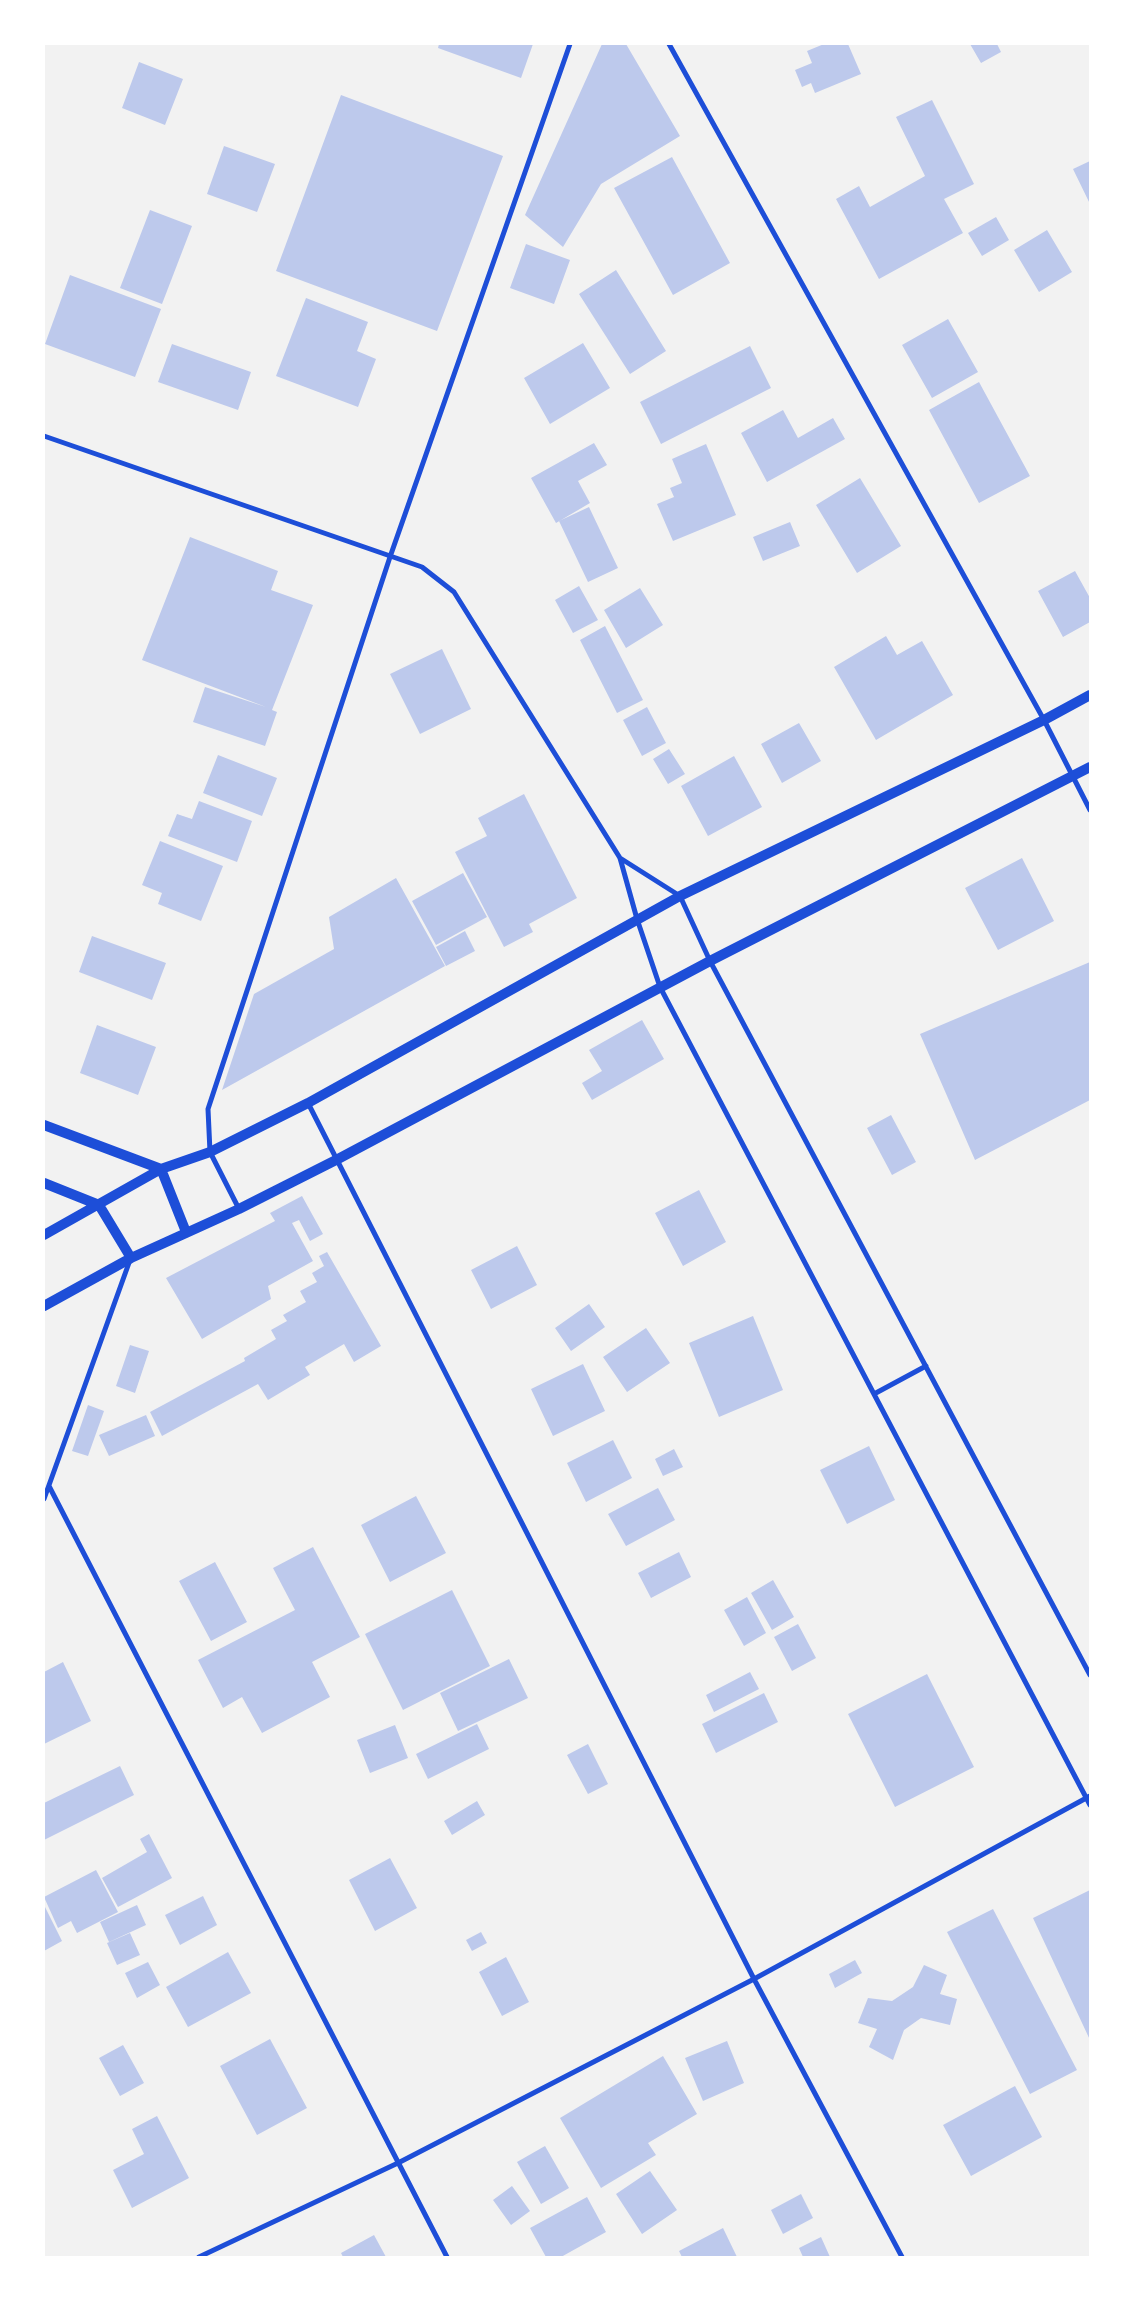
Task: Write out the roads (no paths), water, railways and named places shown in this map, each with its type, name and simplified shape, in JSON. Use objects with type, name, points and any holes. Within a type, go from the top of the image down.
[{"type":"main road","points":[[44,1235],[161,1169],[210,1152],[308,1104],[680,896],[1044,720],[1090,695]]},
{"type":"main road","points":[[44,1306],[131,1258],[239,1209],[338,1158],[710,961],[1090,767]]},
{"type":"main road","points":[[44,1125],[161,1169],[186,1232]]},
{"type":"main road","points":[[44,1183],[98,1205],[131,1258]]},
{"type":"street","points":[[239,1209],[210,1152],[208,1109],[390,557],[570,44]]},
{"type":"street","points":[[669,44],[1044,720],[1090,810]]},
{"type":"street","points":[[44,436],[422,567],[454,592],[620,858],[637,920],[660,987],[1088,1796],[1090,1805]]},
{"type":"street","points":[[620,858],[680,896],[710,961],[1090,1675]]},
{"type":"street","points":[[308,1104],[338,1158],[754,1979],[902,2257]]},
{"type":"street","points":[[44,1499],[131,1258]]},
{"type":"street","points":[[874,1394],[926,1366]]},
{"type":"street","points":[[49,1486],[447,2257]]},
{"type":"street","points":[[199,2257],[398,2163],[754,1979],[1088,1796]]}]
